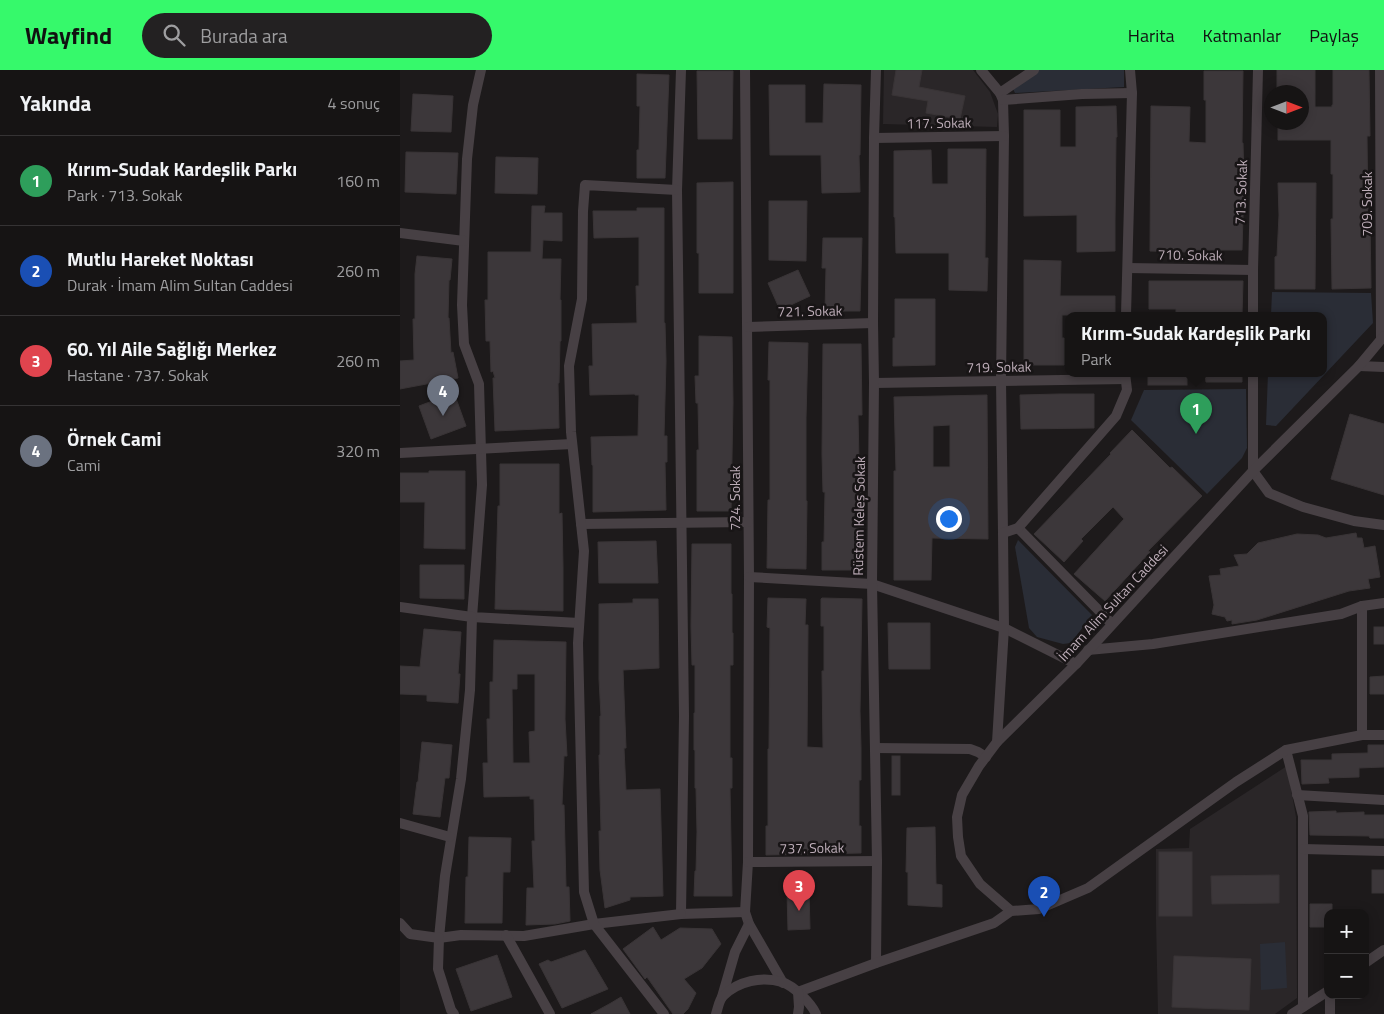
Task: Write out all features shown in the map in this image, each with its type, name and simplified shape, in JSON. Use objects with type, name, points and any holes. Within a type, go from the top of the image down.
[{"type":"street","points":[[454,1014],[438,969],[445,876],[461,779],[470,690],[472,617],[482,485],[479,384],[464,344],[462,305],[467,159],[473,104],[481,70]]},
{"type":"street","points":[[681,70],[677,190],[684,716],[681,914]]},
{"type":"street","name":"724. Sokak","points":[[744,70],[749,577],[748,862],[745,912],[749,924],[783,983]]},
{"type":"street","name":"Rüstem Keleş Sokak","points":[[876,70],[872,584],[877,861],[876,963]]},
{"type":"street","points":[[982,70],[1002,97],[1004,136],[1001,380],[1004,628],[996,742]]},
{"type":"street","points":[[1002,97],[1034,70]]},
{"type":"street","points":[[1126,312],[1132,93],[1130,70]]},
{"type":"street","name":"713. Sokak","points":[[1253,312],[1258,70]]},
{"type":"street","name":"709. Sokak","points":[[1380,70],[1383,337]]},
{"type":"street","points":[[1002,97],[1132,93]]},
{"type":"street","name":"117. Sokak","points":[[874,138],[1004,136]]},
{"type":"street","points":[[664,1014],[594,924],[584,892],[578,643],[584,551],[572,444],[569,366],[582,299],[585,185],[677,190]]},
{"type":"street","points":[[400,233],[464,241]]},
{"type":"street","name":"710. Sokak","points":[[1128,268],[1253,270]]},
{"type":"street","name":"721. Sokak","points":[[748,327],[873,324]]},
{"type":"street","name":"İmam Alim Sultan Caddesi","points":[[1011,911],[980,884],[960,856],[957,817],[962,794],[996,742],[1076,664],[1253,471],[1359,366],[1383,337]]},
{"type":"street","points":[[1359,366],[1384,367]]},
{"type":"street","name":"719. Sokak","points":[[874,383],[1094,377]]},
{"type":"street","points":[[1002,533],[1018,528],[1116,416],[1127,390],[1125,377]]},
{"type":"street","points":[[1253,377],[1253,471],[1269,493],[1303,507],[1346,519],[1384,525]]},
{"type":"street","points":[[400,453],[572,444]]},
{"type":"street","points":[[581,524],[748,522]]},
{"type":"street","points":[[1018,528],[1112,624]]},
{"type":"street","points":[[749,577],[872,584],[1004,628],[1076,664]]},
{"type":"street","points":[[1088,650],[1152,644],[1341,614],[1362,606],[1384,603]]},
{"type":"street","points":[[1362,606],[1362,735]]},
{"type":"street","points":[[400,607],[472,617],[579,624]]},
{"type":"street","points":[[798,992],[994,923],[1011,911],[1039,909],[1088,888],[1236,782],[1286,750],[1362,735],[1384,735]]},
{"type":"street","points":[[875,748],[970,749],[986,757]]},
{"type":"street","points":[[1286,750],[1303,816],[1303,1007]]},
{"type":"street","points":[[1297,794],[1384,800]]},
{"type":"street","points":[[400,823],[450,837]]},
{"type":"street","points":[[1303,849],[1384,851]]},
{"type":"street","name":"737. Sokak","points":[[748,862],[877,861]]},
{"type":"street","points":[[400,923],[410,934],[439,938],[461,935],[524,936],[594,924],[681,914],[745,912]]},
{"type":"street","points":[[716,1014],[735,952],[749,924]]},
{"type":"street","points":[[506,935],[550,1014]]},
{"type":"street","points":[[1369,960],[1384,950]]},
{"type":"street","points":[[722,997],[741,983],[765,980],[783,983],[798,992],[816,1014]]},
{"type":"street","points":[[798,992],[798,1014]]},
{"type":"street","points":[[1292,1014],[1324,994]]},
{"type":"street","points":[[1330,999],[1330,1014]]},
{"type":"shaded area","points":[[884,70],[973,70],[990,92],[998,114],[997,127],[883,124]]},
{"type":"shaded area","points":[[1039,70],[1124,70],[1124,87],[1015,93],[1012,87]]},
{"type":"shaded area","points":[[1272,292],[1371,293],[1373,323],[1327,372],[1327,312],[1271,312]]},
{"type":"shaded area","points":[[1268,377],[1322,377],[1276,426],[1266,425]]},
{"type":"shaded area","points":[[1246,389],[1247,448],[1242,458],[1207,494],[1131,420],[1144,390]]},
{"type":"shaded area","points":[[1018,540],[1092,615],[1071,643],[1063,644],[1037,637],[1029,628],[1015,547]]},
{"type":"shaded area","points":[[1287,766],[1296,817],[1297,998],[1275,1014],[1158,1014],[1156,849],[1189,848],[1190,829]]},
{"type":"shaded area","points":[[1285,942],[1287,988],[1261,990],[1260,944]]},
{"type":"building","points":[[896,70],[922,70],[919,87],[965,96],[960,119],[926,113],[928,101],[892,95]]},
{"type":"building","points":[[1277,70],[1315,70],[1315,107],[1332,107],[1333,70],[1369,70],[1370,136],[1367,136],[1371,288],[1332,289],[1331,219],[1333,219],[1333,174],[1331,174],[1331,140],[1278,140],[1278,130],[1309,130],[1309,85],[1277,85]]},
{"type":"building","points":[[697,71],[733,71],[732,139],[698,139]]},
{"type":"building","points":[[1204,71],[1243,71],[1242,143],[1244,181],[1242,250],[1150,251],[1151,106],[1190,107],[1189,142],[1206,143]]},
{"type":"building","points":[[637,74],[669,75],[665,178],[637,178],[640,106],[637,106]]},
{"type":"building","points":[[824,84],[861,85],[860,192],[822,193],[821,155],[770,155],[769,85],[805,85],[805,123],[823,123]]},
{"type":"building","points":[[413,94],[453,96],[451,132],[411,131]]},
{"type":"building","points":[[1116,106],[1115,251],[1077,252],[1077,215],[1024,216],[1024,110],[1060,110],[1060,147],[1076,147],[1076,107]]},
{"type":"building","points":[[948,149],[986,149],[985,258],[988,258],[987,291],[949,290],[949,253],[896,253],[894,151],[931,150],[932,184],[948,184]]},
{"type":"building","points":[[406,152],[458,153],[456,194],[405,192]]},
{"type":"building","points":[[496,157],[538,158],[537,194],[495,193]]},
{"type":"building","points":[[733,182],[733,293],[699,293],[697,183]]},
{"type":"building","points":[[1278,183],[1316,183],[1315,289],[1275,289],[1275,257],[1277,256],[1279,215]]},
{"type":"building","points":[[769,201],[807,201],[806,261],[769,260]]},
{"type":"building","points":[[532,206],[545,206],[544,213],[562,213],[562,241],[543,240],[542,259],[561,259],[561,341],[558,383],[559,428],[495,431],[493,378],[495,378],[493,371],[491,372],[490,341],[486,341],[485,300],[488,300],[488,252],[531,252]]},
{"type":"building","points":[[637,208],[664,208],[664,323],[666,361],[664,436],[667,436],[667,462],[665,462],[666,510],[593,512],[591,437],[638,436],[639,395],[590,395],[589,366],[593,366],[592,324],[637,323],[636,286],[639,286],[639,237],[594,238],[593,211],[637,211]]},
{"type":"building","points":[[823,238],[862,238],[860,311],[825,311],[826,268],[822,268]]},
{"type":"building","points":[[417,256],[452,259],[449,280],[448,318],[451,353],[453,352],[458,378],[400,389],[400,361],[414,360],[413,319],[415,319]]},
{"type":"building","points":[[1024,260],[1061,261],[1060,296],[1115,296],[1115,312],[1065,312],[1065,315],[1062,315],[1064,365],[1024,365]]},
{"type":"building","points":[[798,270],[810,296],[780,310],[768,283]]},
{"type":"building","points":[[1149,281],[1243,281],[1242,312],[1176,312],[1176,309],[1149,309]]},
{"type":"building","points":[[895,299],[935,299],[935,365],[893,366]]},
{"type":"building","points":[[699,336],[732,337],[731,511],[697,511],[697,450],[699,450],[698,403],[696,403],[695,376],[699,376]]},
{"type":"building","points":[[769,342],[808,343],[806,569],[767,568],[768,500],[770,500]]},
{"type":"building","points":[[823,344],[861,344],[862,415],[858,415],[861,502],[864,502],[862,570],[822,570],[825,492],[823,492],[822,454]]},
{"type":"building","points":[[1148,377],[1187,377],[1187,385],[1148,385]]},
{"type":"building","points":[[1205,377],[1242,377],[1242,382],[1206,382]]},
{"type":"building","points":[[454,393],[466,426],[431,439],[419,406]]},
{"type":"building","points":[[1094,394],[1094,428],[1021,429],[1020,395]]},
{"type":"building","points":[[987,395],[988,539],[932,538],[931,580],[894,580],[894,471],[896,471],[894,397]],"holes":[[[950,425],[950,467],[933,467],[933,426]]]},
{"type":"building","points":[[1350,414],[1384,424],[1384,495],[1331,479]]},
{"type":"building","points":[[1132,430],[1170,468],[1172,467],[1202,496],[1148,551],[1150,552],[1105,601],[1074,574],[1124,519],[1113,507],[1081,539],[1083,541],[1064,562],[1034,534]]},
{"type":"building","points":[[500,464],[559,464],[559,514],[562,513],[563,611],[495,609]]},
{"type":"building","points":[[429,471],[465,471],[465,549],[424,548],[425,502],[400,502],[400,473],[429,473]]},
{"type":"building","points":[[1356,533],[1357,538],[1362,538],[1364,548],[1375,546],[1380,577],[1368,579],[1370,588],[1349,591],[1257,620],[1232,624],[1232,620],[1227,621],[1225,617],[1212,614],[1214,605],[1209,576],[1221,575],[1220,569],[1239,566],[1234,555],[1247,554],[1258,543],[1297,534],[1318,535],[1326,538]]},
{"type":"building","points":[[656,541],[658,583],[599,583],[598,542]]},
{"type":"building","points":[[692,544],[731,544],[733,633],[733,665],[730,665],[732,896],[694,896],[697,832],[694,750],[695,665],[692,665],[691,626]]},
{"type":"building","points":[[420,565],[464,565],[464,599],[420,598]]},
{"type":"building","points":[[768,598],[806,599],[805,625],[808,625],[807,747],[823,748],[822,671],[824,671],[824,626],[821,626],[821,599],[862,599],[861,780],[859,780],[861,853],[766,855],[770,628],[767,627]]},
{"type":"building","points":[[633,599],[658,599],[659,668],[623,670],[626,790],[660,789],[663,896],[630,897],[630,900],[605,908],[600,870],[599,831],[601,831],[599,755],[601,716],[599,604],[633,603]]},
{"type":"building","points":[[888,623],[930,623],[930,669],[889,669]]},
{"type":"building","points":[[1374,627],[1384,627],[1384,644],[1374,644]]},
{"type":"building","points":[[424,629],[461,632],[458,703],[427,701],[427,695],[400,694],[400,666],[420,667]]},
{"type":"building","points":[[494,640],[566,642],[565,719],[567,756],[564,756],[562,805],[564,805],[566,887],[569,887],[570,921],[555,924],[526,925],[527,888],[534,888],[532,841],[535,841],[534,799],[530,799],[530,796],[484,797],[483,763],[488,763],[487,719],[490,719],[490,682],[493,682]],"holes":[[[517,674],[535,674],[535,731],[529,732],[530,763],[513,763],[512,689],[517,689]]]},
{"type":"building","points":[[1384,676],[1384,694],[1370,694],[1370,677]]},
{"type":"building","points":[[422,742],[452,745],[449,778],[445,778],[440,817],[413,814]]},
{"type":"building","points":[[1368,745],[1384,745],[1384,767],[1359,768],[1359,777],[1328,778],[1329,783],[1302,784],[1301,760],[1332,760],[1332,754],[1368,753]]},
{"type":"building","points":[[892,756],[900,756],[900,795],[892,795]]},
{"type":"building","points":[[1336,811],[1336,813],[1364,812],[1364,815],[1384,815],[1384,838],[1310,835],[1309,812]]},
{"type":"building","points":[[935,827],[936,884],[942,885],[942,907],[908,905],[908,872],[906,872],[907,828]]},
{"type":"building","points":[[469,837],[511,838],[510,872],[503,872],[502,923],[465,923]]},
{"type":"building","points":[[1159,852],[1192,852],[1192,916],[1159,916]]},
{"type":"building","points":[[1372,870],[1384,870],[1384,893],[1372,893]]},
{"type":"building","points":[[1279,875],[1279,903],[1212,904],[1211,876]]},
{"type":"building","points":[[787,892],[809,892],[810,929],[788,930]]},
{"type":"building","points":[[1310,904],[1332,904],[1332,909],[1324,909],[1324,927],[1310,927]]},
{"type":"building","points":[[653,927],[661,940],[680,928],[712,929],[721,944],[702,968],[684,979],[696,993],[688,1009],[683,1014],[673,1014],[647,977],[645,979],[623,949]]},
{"type":"building","points":[[585,950],[608,989],[562,1008],[539,964],[548,960],[551,962]]},
{"type":"building","points":[[497,955],[512,997],[471,1011],[456,969]]},
{"type":"building","points":[[1174,956],[1251,959],[1249,1010],[1172,1007]]},
{"type":"building","points":[[621,997],[630,1014],[591,1014],[611,1003]]},
{"type":"place","name":"Örnek Cami","points":[[443,416]]},
{"type":"place","name":"Kırım-Sudak Kardeşlik Parkı","points":[[1196,434]]},
{"type":"place","name":"60. Yıl Aile Sağlığı Merkez","points":[[799,911]]},
{"type":"place","name":"Mutlu Hareket Noktası","points":[[1044,917]]}]
